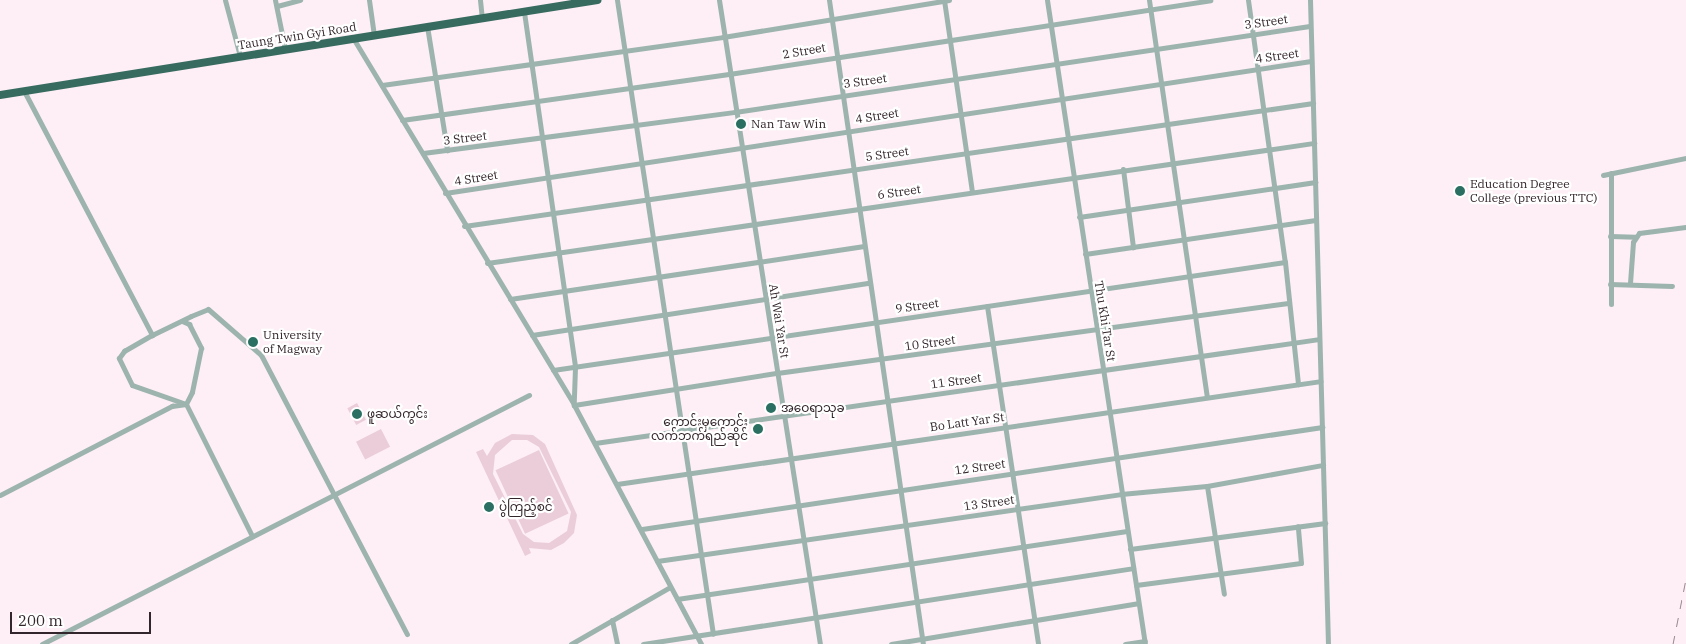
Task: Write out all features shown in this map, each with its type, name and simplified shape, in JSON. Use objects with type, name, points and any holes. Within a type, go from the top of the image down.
[{"type":"highway","name":"Taung Twin Gyi Road","points":[[0,95],[597,0]]},
{"type":"street","points":[[225,0],[240,56]]},
{"type":"street","points":[[275,0],[285,49]]},
{"type":"street","points":[[277,6],[300,0]]},
{"type":"street","points":[[369,0],[374,34]]},
{"type":"street","points":[[480,0],[482,18]]},
{"type":"street","points":[[617,0],[684,431],[713,634]]},
{"type":"street","name":"Ah Wai Yar St","points":[[719,0],[723,37],[820,644]]},
{"type":"street","points":[[829,0],[874,322],[923,641]]},
{"type":"street","points":[[944,0],[972,192]]},
{"type":"street","points":[[382,85],[624,48],[723,37],[832,17],[949,0]]},
{"type":"street","name":"Thu Khi Tar St","points":[[1047,0],[1107,412],[1145,642]]},
{"type":"street","points":[[1149,0],[1207,397]]},
{"type":"street","name":"2 Street","points":[[402,120],[630,86],[729,74],[837,55],[1210,0]]},
{"type":"street","points":[[1248,0],[1273,188],[1285,262],[1298,384]]},
{"type":"street","points":[[1310,0],[1328,644]]},
{"type":"street","points":[[524,12],[575,367],[574,405]]},
{"type":"street","points":[[427,26],[447,150]]},
{"type":"street","name":"3 Street","points":[[423,153],[735,112],[842,94],[1310,26]]},
{"type":"street","points":[[353,38],[423,153],[464,226],[574,405],[701,644]]},
{"type":"street","name":"4 Street","points":[[445,193],[1161,82],[1311,61]]},
{"type":"street","points":[[24,91],[152,335]]},
{"type":"street","name":"5 Street","points":[[464,226],[1312,103]]},
{"type":"street","name":"6 Street","points":[[487,263],[1123,169],[1314,143]]},
{"type":"street","points":[[1602,176],[1671,163],[1686,158]]},
{"type":"street","points":[[1123,169],[1133,247]]},
{"type":"street","points":[[1611,173],[1611,304]]},
{"type":"street","points":[[1079,217],[1315,182]]},
{"type":"street","points":[[1085,254],[1316,220]]},
{"type":"street","points":[[1610,236],[1635,237],[1648,230],[1686,227]]},
{"type":"street","points":[[1630,284],[1635,237]]},
{"type":"street","points":[[510,299],[864,246]]},
{"type":"street","name":"9 Street","points":[[553,370],[771,336],[1285,262]]},
{"type":"street","points":[[532,334],[869,283]]},
{"type":"street","points":[[1610,284],[1672,286]]},
{"type":"street","name":"10 Street","points":[[574,405],[777,373],[1288,303]]},
{"type":"street","points":[[988,306],[1038,644]]},
{"type":"street","points":[[252,536],[186,404],[132,385],[119,358],[124,351],[152,335],[208,309],[261,355],[407,634]]},
{"type":"street","points":[[182,321],[189,324],[201,348],[192,392],[186,404]]},
{"type":"street","name":"11 Street","points":[[595,444],[1319,339]]},
{"type":"street","name":"Bo Latt Yar St","points":[[617,484],[1321,381]]},
{"type":"street","points":[[42,644],[529,395]]},
{"type":"street","points":[[0,495],[172,406],[186,404]]},
{"type":"street","name":"12 Street","points":[[642,530],[696,519],[1322,427]]},
{"type":"street","name":"13 Street","points":[[657,561],[1121,494],[1207,486],[1323,466]]},
{"type":"street","points":[[1207,486],[1224,594]]},
{"type":"street","points":[[1130,549],[1325,523]]},
{"type":"street","points":[[1136,586],[1301,562],[1298,526]]},
{"type":"street","points":[[677,599],[910,562],[1127,531]]},
{"type":"street","points":[[643,644],[1133,568]]},
{"type":"street","points":[[571,644],[670,587]]},
{"type":"street","points":[[891,644],[923,641],[1138,603]]},
{"type":"street","points":[[612,620],[617,644]]},
{"type":"street","points":[[1125,644],[1145,642]]},
{"type":"shaded area","name":"ဖူဆယ်ကွင်း","points":[[357,403],[366,420],[356,425],[347,408]]},
{"type":"shaded area","points":[[381,429],[390,447],[365,460],[356,442]]},
{"type":"shaded area","points":[[512,434],[533,435],[545,444],[577,515],[574,533],[564,543],[551,550],[529,548],[531,553],[525,556],[476,452],[483,449],[487,456],[495,443]],"holes":[[[512,440],[527,440],[539,447],[571,512],[567,531],[549,543],[534,542],[523,534],[493,474],[495,455]]]},
{"type":"shaded area","points":[[539,450],[569,513],[525,534],[495,470]]},
{"type":"railway","points":[[1673,644],[1686,579]]},
{"type":"place","name":"Nan Taw Win","points":[[741,124]]},
{"type":"place","name":"Education Degree College (previous TTC)","points":[[1460,191]]},
{"type":"place","name":"University of Magway","points":[[253,342]]},
{"type":"place","name":"အဝေရာသုခ","points":[[771,408]]},
{"type":"place","name":"ဖူဆယ်ကွင်း","points":[[357,414]]},
{"type":"place","name":"ကောင်းမှကောင်း လက်ဘက်ရည်ဆိုင်","points":[[758,429]]},
{"type":"place","name":"ပွဲကြည့်စင်","points":[[489,507]]}]
